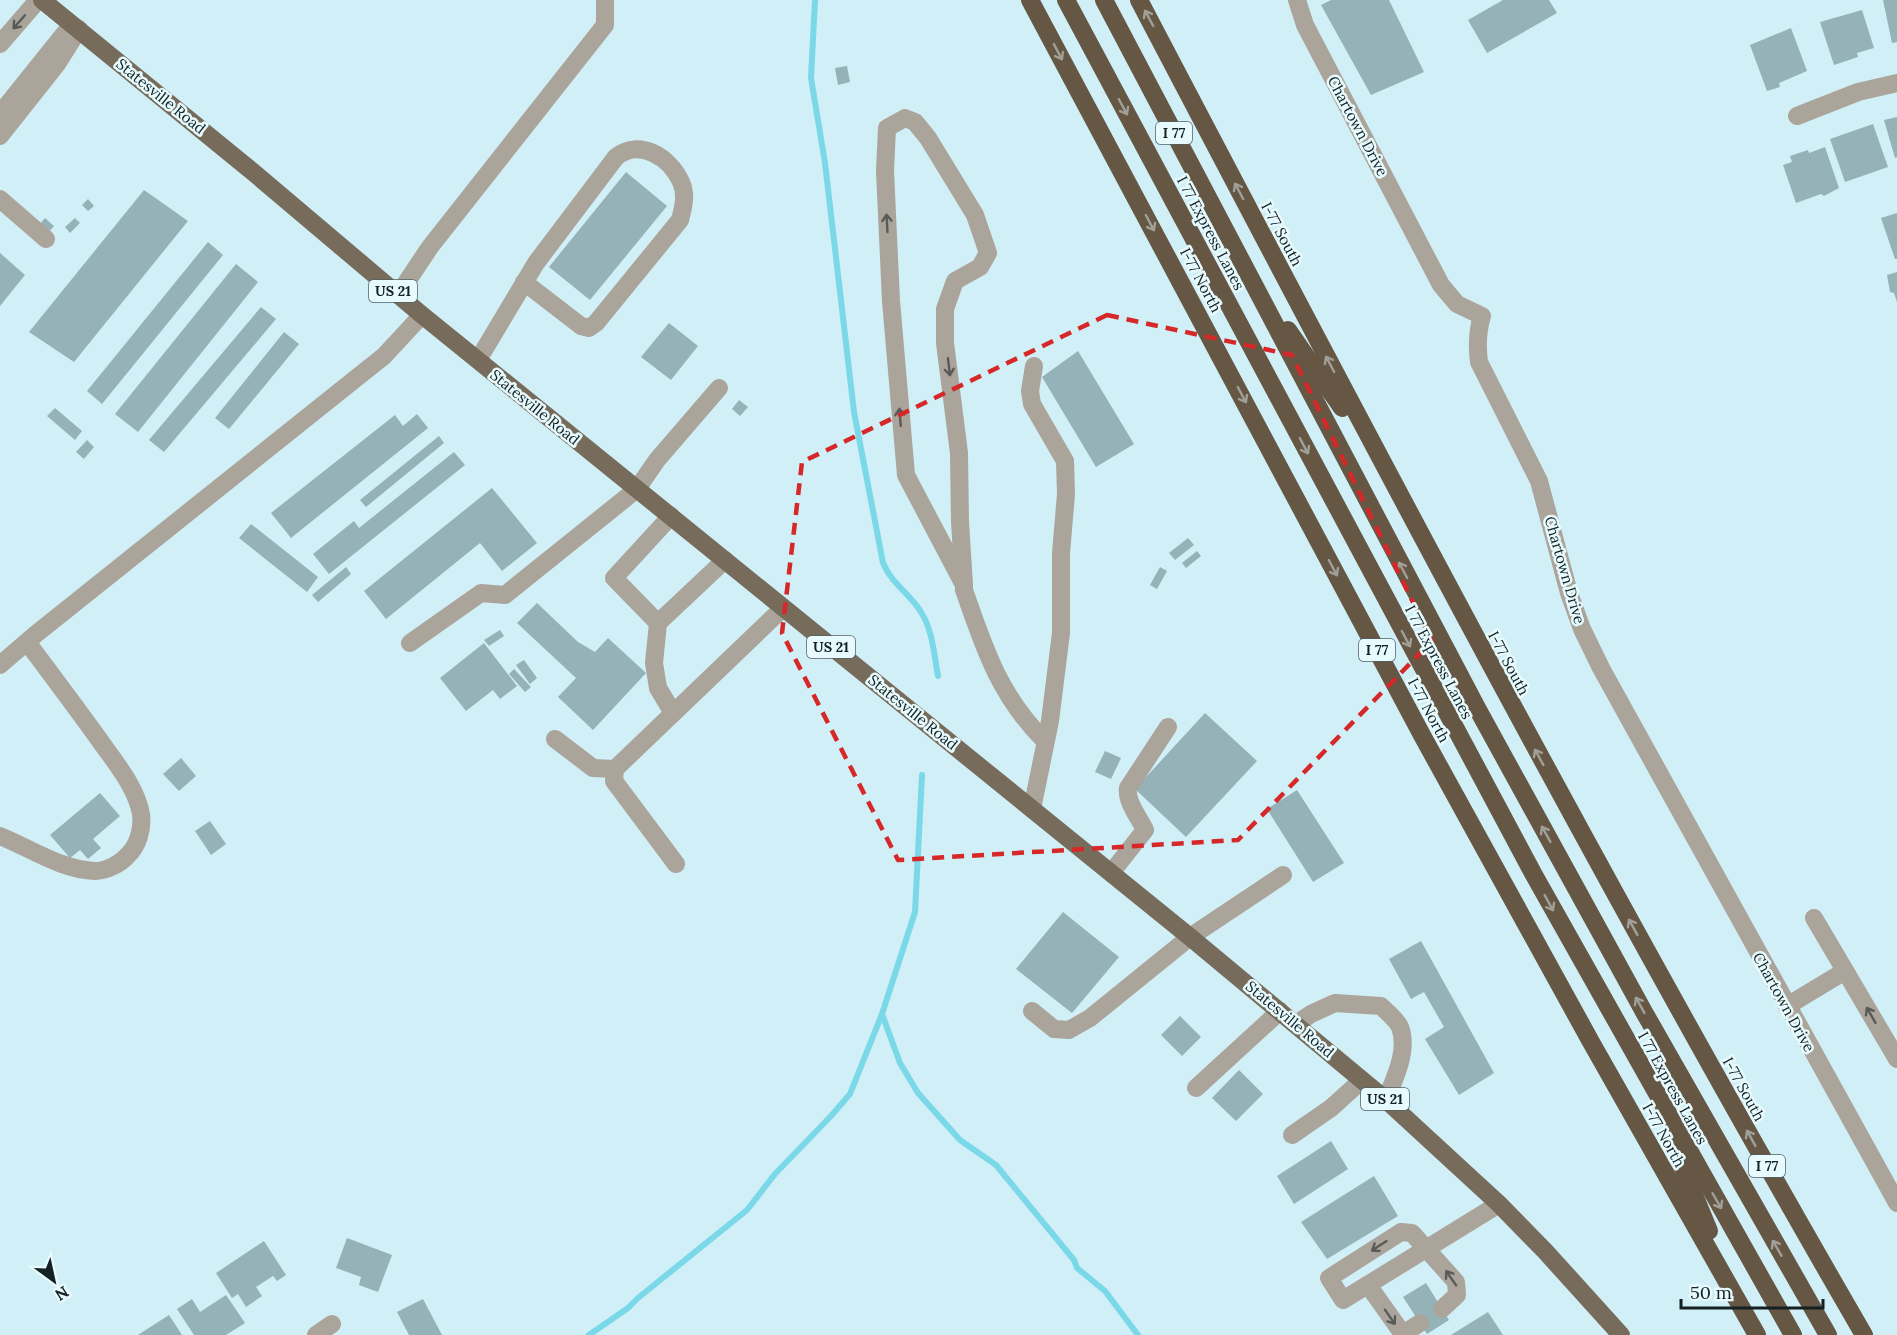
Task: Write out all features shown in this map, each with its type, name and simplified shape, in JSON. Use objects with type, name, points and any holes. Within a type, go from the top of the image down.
[{"type":"highway","name":"I-77 North","points":[[1030,0],[1451,788],[1585,1032],[1757,1335]]},
{"type":"highway","name":"I 77 Express Lanes","points":[[1066,0],[1451,722],[1793,1335]]},
{"type":"highway","name":"I 77 Express Lanes","points":[[1104,0],[1395,555],[1527,800],[1701,1113],[1828,1335]]},
{"type":"highway","name":"I-77 South","points":[[1139,0],[1386,471],[1593,856],[1863,1335]]},
{"type":"highway","points":[[1243,266],[1386,471]]},
{"type":"highway","points":[[1647,1077],[1733,1294]]},
{"type":"main road","name":"Statesville Road","points":[[40,0],[244,164],[422,315],[1296,1024],[1386,1100],[1498,1204],[1545,1251],[1621,1335]]},
{"type":"street","points":[[0,44],[40,0]]},
{"type":"street","name":"Chartown Drive","points":[[1297,0],[1305,25],[1442,285],[1457,304],[1482,316],[1478,331],[1479,362],[1539,481],[1569,593],[1582,629],[1620,707],[1786,1006],[1890,1175],[1897,1203]]},
{"type":"street","points":[[398,295],[430,247],[605,26],[603,2]]},
{"type":"street","points":[[0,114],[76,27]]},
{"type":"street","points":[[0,136],[57,64],[76,27]]},
{"type":"street","points":[[1797,116],[1858,92],[1897,83]]},
{"type":"street","points":[[964,585],[959,453],[945,343],[945,309],[955,281],[980,267],[988,253],[975,215],[928,138],[915,122],[905,118],[887,128],[885,171],[891,300],[906,475],[964,585],[983,645],[1004,690],[1030,726],[1045,741]]},
{"type":"street","points":[[478,360],[524,282],[616,157],[625,149],[638,148],[650,151],[669,165],[682,183],[685,200],[680,220],[596,323],[589,328],[581,326],[524,282]]},
{"type":"street","points":[[0,199],[46,239]]},
{"type":"street","points":[[0,665],[384,356],[422,315]]},
{"type":"street","points":[[1032,809],[1050,721],[1060,633],[1061,553],[1066,494],[1065,461],[1032,404],[1029,392],[1034,366]]},
{"type":"street","points":[[410,643],[481,593],[505,595],[637,489],[657,460],[719,388]]},
{"type":"street","points":[[658,623],[614,578],[670,516]]},
{"type":"street","points":[[673,713],[658,688],[654,663],[658,623],[725,560]]},
{"type":"street","points":[[676,864],[614,781],[615,769],[783,608]]},
{"type":"street","points":[[0,836],[63,864],[96,871],[121,862],[130,854],[136,845],[141,827],[141,814],[137,803],[119,768],[27,642]]},
{"type":"street","points":[[1111,873],[1145,830],[1127,797],[1128,788],[1168,727]]},
{"type":"street","points":[[555,739],[593,768],[615,769]]},
{"type":"street","points":[[1032,1011],[1054,1029],[1069,1030],[1090,1018],[1190,937],[1282,875]]},
{"type":"street","points":[[1814,918],[1897,1059]]},
{"type":"street","points":[[1786,1006],[1845,971]]},
{"type":"street","points":[[1296,1024],[1335,1003],[1382,1006],[1400,1027],[1402,1049],[1398,1070],[1386,1100]]},
{"type":"street","points":[[1196,1088],[1280,1011]]},
{"type":"street","points":[[1292,1135],[1332,1108],[1362,1080]]},
{"type":"street","points":[[1442,1309],[1457,1295],[1456,1282],[1426,1249],[1412,1233],[1401,1232],[1329,1278],[1343,1300],[1368,1285],[1426,1249],[1498,1204]]},
{"type":"street","points":[[1368,1285],[1400,1330],[1406,1332],[1420,1323]]},
{"type":"street","points":[[316,1335],[332,1324]]},
{"type":"highlighted area","points":[[1107,315],[1292,355],[1432,641],[1238,840],[898,860],[782,633],[802,462]]},
{"type":"building","points":[[1331,0],[1389,0],[1424,72],[1371,95],[1321,5]]},
{"type":"building","points":[[1503,0],[1549,0],[1557,13],[1487,53],[1468,20]]},
{"type":"building","points":[[1883,0],[1897,0],[1897,42],[1892,43]]},
{"type":"building","points":[[1862,10],[1874,48],[1857,53],[1858,57],[1834,65],[1820,22]]},
{"type":"building","points":[[1791,28],[1807,71],[1779,83],[1780,87],[1767,91],[1750,45]]},
{"type":"building","points":[[847,66],[850,82],[838,85],[835,68]]},
{"type":"building","points":[[1897,117],[1897,157],[1895,158],[1884,120]]},
{"type":"building","points":[[1873,124],[1888,167],[1845,182],[1830,139]]},
{"type":"building","points":[[1825,147],[1839,188],[1824,196],[1821,194],[1796,203],[1783,165],[1792,162],[1790,156],[1808,150],[1809,153]]},
{"type":"building","points":[[626,172],[667,206],[590,300],[549,267]]},
{"type":"building","points":[[144,190],[188,221],[74,362],[29,332]]},
{"type":"building","points":[[88,199],[94,206],[88,211],[82,205]]},
{"type":"building","points":[[1897,213],[1897,259],[1895,259],[1881,218]]},
{"type":"building","points":[[45,218],[54,226],[48,233],[39,225]]},
{"type":"building","points":[[75,218],[80,223],[70,233],[65,227]]},
{"type":"building","points":[[208,242],[223,255],[102,404],[87,391]]},
{"type":"building","points":[[0,253],[25,275],[0,306]]},
{"type":"building","points":[[236,264],[258,282],[138,432],[115,414]]},
{"type":"building","points":[[1897,272],[1897,302],[1894,293],[1890,292],[1887,275]]},
{"type":"building","points":[[261,307],[276,319],[164,452],[149,440]]},
{"type":"building","points":[[669,323],[698,346],[671,380],[641,357]]},
{"type":"building","points":[[284,332],[299,344],[229,429],[215,418]]},
{"type":"building","points":[[1078,351],[1134,444],[1096,467],[1042,377]]},
{"type":"building","points":[[739,400],[748,407],[740,416],[732,409]]},
{"type":"building","points":[[55,408],[82,431],[75,440],[47,416]]},
{"type":"building","points":[[417,414],[428,428],[291,538],[271,513],[395,415],[403,426]]},
{"type":"building","points":[[439,436],[444,443],[366,507],[360,500]]},
{"type":"building","points":[[87,440],[94,447],[84,459],[76,452]]},
{"type":"building","points":[[454,452],[465,465],[329,574],[313,554],[354,521],[359,528]]},
{"type":"building","points":[[492,488],[537,543],[502,571],[480,543],[386,619],[364,591]]},
{"type":"building","points":[[251,524],[318,577],[307,592],[239,538]]},
{"type":"building","points":[[1188,538],[1194,545],[1175,560],[1169,553]]},
{"type":"building","points":[[1197,551],[1201,556],[1186,568],[1182,563]]},
{"type":"building","points":[[346,567],[351,574],[318,602],[312,595]]},
{"type":"building","points":[[1160,567],[1167,571],[1157,589],[1150,585]]},
{"type":"building","points":[[537,603],[578,642],[595,652],[608,638],[646,673],[593,730],[558,697],[576,678],[517,623]]},
{"type":"building","points":[[500,630],[504,636],[489,646],[484,640]]},
{"type":"building","points":[[484,643],[517,686],[500,699],[493,690],[466,711],[440,678]]},
{"type":"building","points":[[524,660],[537,678],[530,684],[516,665]]},
{"type":"building","points":[[514,669],[531,687],[525,692],[509,674]]},
{"type":"building","points":[[1205,713],[1257,761],[1186,837],[1135,789]]},
{"type":"building","points":[[1105,751],[1121,758],[1111,779],[1095,772]]},
{"type":"building","points":[[181,758],[196,776],[179,791],[163,774]]},
{"type":"building","points":[[1297,790],[1344,863],[1313,882],[1267,809]]},
{"type":"building","points":[[100,793],[120,816],[93,839],[101,848],[88,859],[80,850],[70,858],[50,835]]},
{"type":"building","points":[[210,821],[226,844],[211,855],[195,831]]},
{"type":"building","points":[[1063,912],[1119,957],[1072,1013],[1016,969]]},
{"type":"building","points":[[1421,941],[1494,1073],[1459,1095],[1425,1039],[1444,1027],[1424,992],[1411,999],[1389,959]]},
{"type":"building","points":[[1180,1016],[1201,1037],[1182,1056],[1161,1035]]},
{"type":"building","points":[[1239,1070],[1263,1094],[1236,1121],[1212,1098]]},
{"type":"building","points":[[1331,1141],[1348,1169],[1294,1204],[1277,1176]]},
{"type":"building","points":[[1374,1176],[1398,1216],[1327,1259],[1301,1222]]},
{"type":"building","points":[[347,1238],[392,1255],[378,1292],[359,1285],[361,1277],[336,1268]]},
{"type":"building","points":[[264,1241],[286,1275],[277,1281],[273,1276],[256,1287],[262,1296],[246,1307],[238,1294],[232,1298],[216,1273]]},
{"type":"building","points":[[1426,1283],[1449,1320],[1427,1334],[1403,1297]]},
{"type":"building","points":[[226,1295],[245,1323],[226,1335],[194,1335],[177,1309],[192,1299],[200,1312]]},
{"type":"building","points":[[423,1299],[442,1335],[409,1335],[397,1312]]},
{"type":"building","points":[[1488,1312],[1503,1335],[1451,1335]]},
{"type":"building","points":[[169,1315],[182,1335],[138,1335]]},
{"type":"waterway","points":[[815,0],[811,78],[825,163],[854,412],[883,563],[892,578],[917,605],[925,619],[938,676]]},
{"type":"waterway","points":[[589,1335],[628,1308],[747,1210],[775,1174],[850,1094],[882,1014],[915,912],[922,775]]},
{"type":"waterway","points":[[882,1014],[900,1063],[918,1093],[960,1140],[996,1165],[1074,1260],[1077,1268],[1105,1291],[1138,1335]]}]
